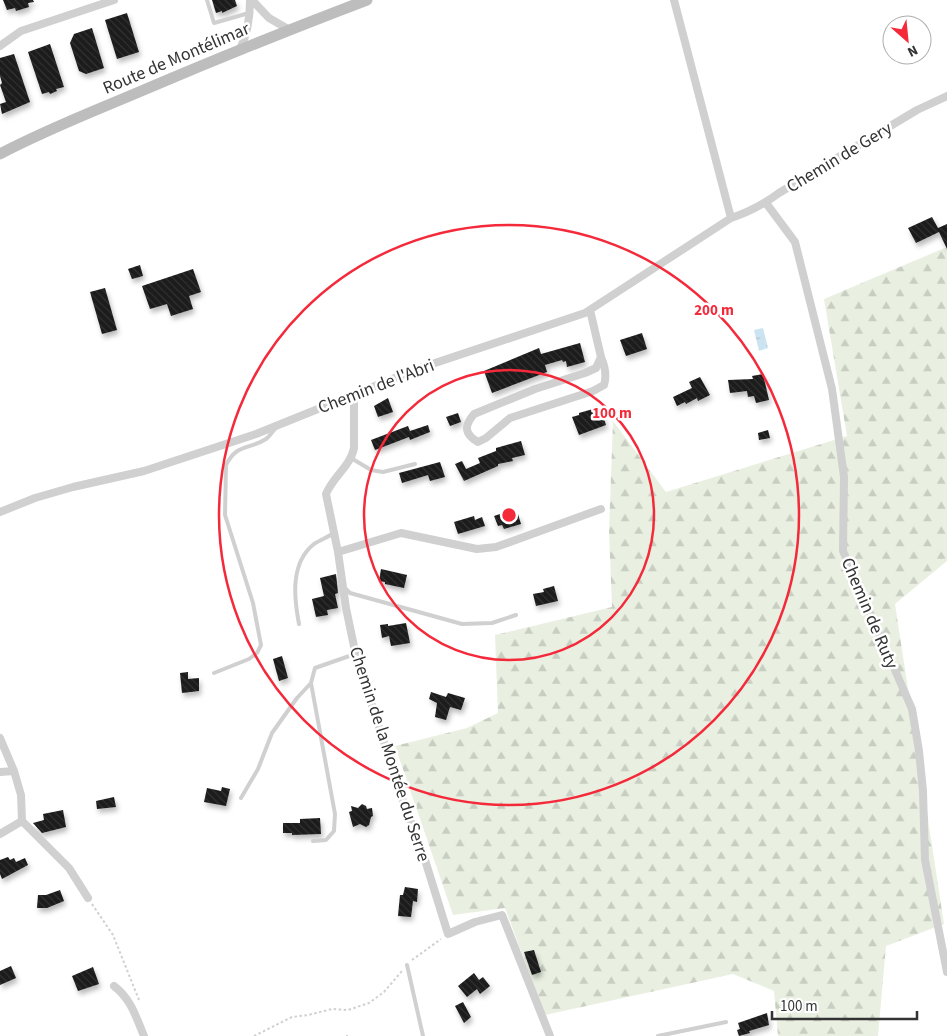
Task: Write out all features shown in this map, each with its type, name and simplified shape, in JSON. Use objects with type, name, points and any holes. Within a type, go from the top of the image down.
[{"type":"main road","name":"Route de Montélimar","points":[[0,154],[240,49],[288,29],[368,0]]},
{"type":"street","points":[[0,46],[21,31],[114,0]]},
{"type":"street","points":[[240,49],[248,29],[251,0]]},
{"type":"street","points":[[251,0],[269,18],[288,29]]},
{"type":"street","points":[[674,0],[732,218]]},
{"type":"street","name":"Chemin de Gery","points":[[732,218],[750,212],[766,203],[779,193],[910,114],[947,96]]},
{"type":"street","name":"Chemin de Ruty","points":[[766,203],[795,242],[832,388],[844,477],[843,551],[912,709],[923,791],[925,860],[947,972]]},
{"type":"street","name":"Chemin de l'Abri","points":[[0,512],[35,498],[73,487],[144,471],[256,434],[416,369],[585,314],[732,218]]},
{"type":"street","points":[[590,310],[604,364],[606,378],[604,385],[592,391],[510,418],[486,438],[478,442],[471,438],[467,432],[467,422],[474,414],[534,388],[585,373],[596,368],[601,357]]},
{"type":"street","points":[[351,458],[354,448],[354,394]]},
{"type":"street","name":"Chemin de la Montée du Serre","points":[[351,458],[330,485],[326,494],[355,654],[405,807],[421,847],[448,934]]},
{"type":"street","points":[[338,552],[401,533],[477,549],[496,547],[600,509]]},
{"type":"street","points":[[0,738],[14,771],[21,795],[22,821],[69,868],[88,898]]},
{"type":"street","points":[[0,772],[14,771]]},
{"type":"street","points":[[0,834],[22,821]]},
{"type":"street","points":[[448,934],[475,922],[502,915],[550,1036]]},
{"type":"street","points":[[114,986],[130,1002],[144,1036]]},
{"type":"lane","points":[[207,0],[214,23],[250,13]]},
{"type":"lane","points":[[214,673],[249,659],[261,645],[253,603],[225,516],[226,465],[229,458],[237,450],[266,439],[279,424]]},
{"type":"lane","points":[[351,458],[371,470],[383,472],[415,464]]},
{"type":"lane","points":[[299,624],[295,579],[303,556],[314,544],[334,533]]},
{"type":"lane","points":[[343,585],[350,592],[462,624],[492,623],[516,615]]},
{"type":"lane","points":[[313,841],[326,840],[334,831],[336,814],[311,683],[315,668],[355,654]]},
{"type":"lane","points":[[241,798],[258,769],[272,733],[297,698],[311,683]]},
{"type":"lane","points":[[407,965],[423,1036]]},
{"type":"lane","points":[[658,1036],[726,1022]]},
{"type":"path","points":[[88,898],[113,935],[138,999]]},
{"type":"path","points":[[254,1036],[292,1017],[332,1010],[348,1010],[369,1003],[384,992],[414,958],[448,934]]},
{"type":"green space","points":[[947,247],[947,561],[895,604],[944,924],[886,946],[878,1036],[778,1036],[774,991],[733,974],[545,1015],[505,908],[453,915],[395,746],[467,728],[498,713],[495,635],[612,607],[609,531],[613,421],[666,492],[847,436],[824,299]]},
{"type":"water","points":[[763,328],[768,348],[759,351],[754,330]]},
{"type":"building","points":[[3,0],[33,0],[34,2],[28,3],[29,7],[16,11],[15,8],[7,10]]},
{"type":"building","points":[[212,0],[235,0],[237,6],[222,13],[222,11],[216,13]]},
{"type":"building","points":[[127,13],[139,52],[117,59],[105,20]]},
{"type":"building","points":[[92,28],[104,68],[86,74],[79,71],[70,43],[74,34]]},
{"type":"building","points":[[50,44],[64,87],[56,89],[57,91],[50,94],[49,92],[42,94],[28,52]]},
{"type":"building","points":[[14,54],[30,102],[2,114],[0,104],[6,102],[0,85],[2,83],[0,58]]},
{"type":"building","points":[[932,217],[938,228],[947,224],[947,249],[939,232],[916,243],[908,228]]},
{"type":"building","points":[[140,265],[143,276],[132,279],[128,269]]},
{"type":"building","points":[[193,269],[201,292],[189,296],[193,309],[171,316],[167,304],[150,309],[142,286]]},
{"type":"building","points":[[105,288],[117,330],[102,334],[90,292]]},
{"type":"building","points":[[642,333],[647,349],[626,356],[620,340]]},
{"type":"building","points":[[580,343],[585,362],[567,367],[566,361],[563,362],[562,360],[545,365],[547,372],[492,393],[484,371],[539,348],[541,354]]},
{"type":"building","points":[[763,374],[769,400],[756,403],[754,396],[748,397],[747,391],[730,393],[728,380],[753,379],[752,376]]},
{"type":"building","points":[[700,377],[710,395],[698,401],[697,398],[677,406],[673,397],[692,388],[689,382]]},
{"type":"building","points":[[388,398],[393,412],[378,417],[374,406]]},
{"type":"building","points":[[600,407],[606,425],[579,435],[572,417]]},
{"type":"building","points":[[458,413],[461,422],[450,426],[446,417]]},
{"type":"building","points":[[428,425],[430,432],[410,440],[409,437],[375,450],[371,440],[408,426],[410,431]]},
{"type":"building","points":[[768,430],[770,438],[759,440],[758,433]]},
{"type":"building","points":[[521,441],[525,455],[512,458],[513,461],[498,464],[498,466],[464,481],[455,464],[462,461],[466,469],[480,463],[478,458],[496,451],[496,448]]},
{"type":"building","points":[[440,462],[445,477],[430,481],[428,475],[402,483],[399,473]]},
{"type":"building","points":[[506,512],[508,517],[518,514],[521,524],[504,529],[502,525],[498,526],[494,516]]},
{"type":"building","points":[[474,516],[475,520],[482,517],[485,526],[458,534],[454,522]]},
{"type":"building","points":[[381,569],[407,575],[404,588],[379,581]]},
{"type":"building","points":[[336,574],[338,593],[335,594],[338,608],[327,610],[328,615],[316,617],[312,599],[324,596],[320,578]]},
{"type":"building","points":[[554,586],[558,601],[536,606],[533,594],[544,592],[543,589]]},
{"type":"building","points":[[406,623],[410,643],[391,646],[389,636],[382,638],[380,625],[388,624],[388,626]]},
{"type":"building","points":[[282,656],[288,678],[279,681],[273,659]]},
{"type":"building","points":[[188,672],[188,679],[199,678],[199,691],[182,693],[180,673]]},
{"type":"building","points":[[431,692],[446,697],[448,693],[465,698],[461,710],[450,707],[446,720],[435,717],[437,703],[429,699]]},
{"type":"building","points":[[222,787],[230,789],[226,806],[204,802],[207,788],[221,791]]},
{"type":"building","points":[[114,797],[116,807],[97,809],[96,801]]},
{"type":"building","points":[[362,804],[367,809],[372,808],[373,816],[366,827],[360,824],[353,827],[349,812],[352,811],[351,806],[358,808]]},
{"type":"building","points":[[63,810],[66,827],[42,833],[33,823],[44,820],[43,814]]},
{"type":"building","points":[[320,818],[321,834],[292,835],[292,833],[283,833],[283,823],[300,823],[300,819]]},
{"type":"building","points":[[8,857],[10,860],[14,858],[16,862],[25,858],[28,865],[2,879],[0,860]]},
{"type":"building","points":[[405,887],[418,889],[417,902],[413,901],[411,917],[398,916],[400,895],[403,895]]},
{"type":"building","points":[[60,890],[64,901],[47,908],[37,908],[38,895],[46,895]]},
{"type":"building","points":[[534,950],[541,972],[532,975],[524,952]]},
{"type":"building","points":[[11,966],[16,978],[0,985],[0,971]]},
{"type":"building","points":[[93,967],[99,984],[78,991],[72,976]]},
{"type":"building","points":[[474,973],[479,980],[483,977],[490,986],[480,994],[477,989],[467,997],[458,986]]},
{"type":"building","points":[[463,1002],[471,1017],[464,1023],[455,1006]]},
{"type":"building","points":[[767,1013],[769,1025],[739,1036],[737,1030],[740,1029],[738,1023]]}]
